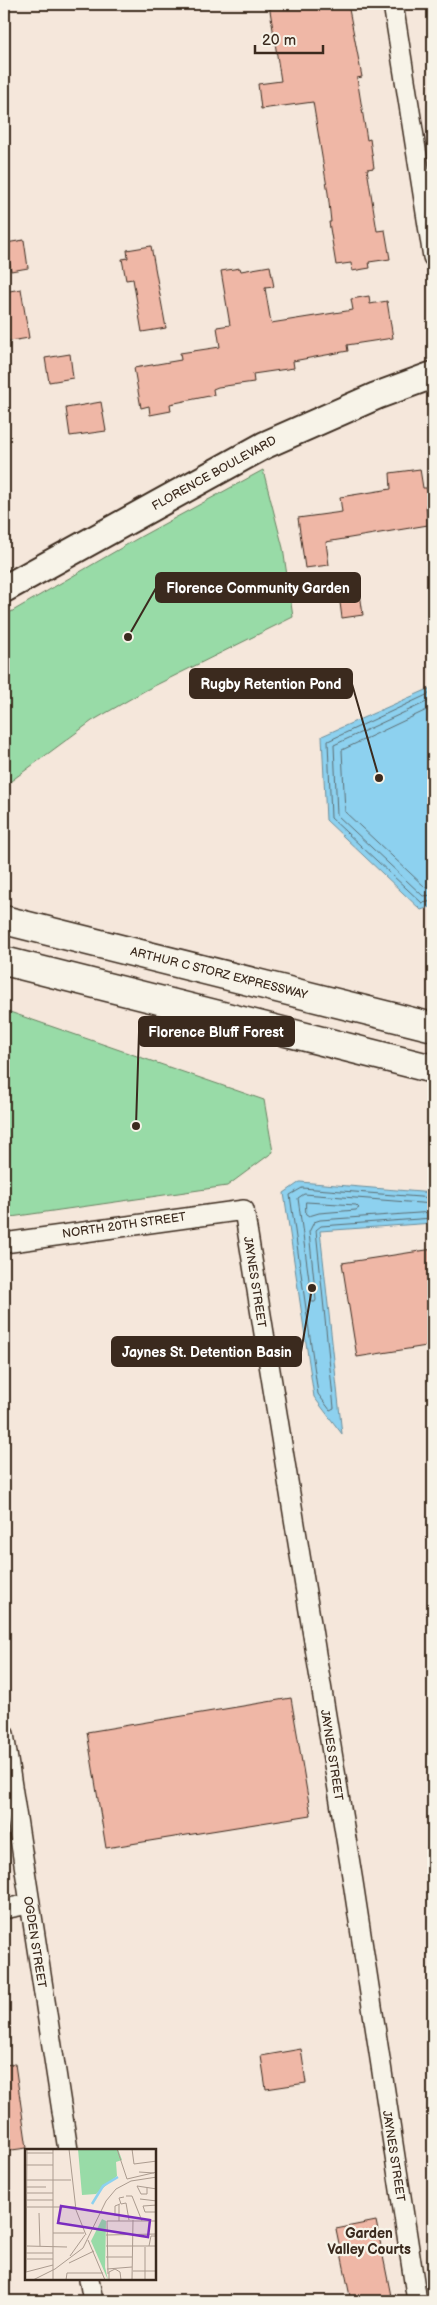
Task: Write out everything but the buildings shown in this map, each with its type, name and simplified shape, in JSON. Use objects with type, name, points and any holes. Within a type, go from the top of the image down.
[{"type":"highway","name":"ARTHUR C STORZ EXPRESSWAY","points":[[4,920],[433,1027]]},
{"type":"highway","points":[[4,961],[433,1069]]},
{"type":"street","points":[[393,4],[433,257]]},
{"type":"street","name":"FLORENCE BOULEVARD","points":[[4,589],[265,444],[367,399],[433,375]]},
{"type":"street","name":"NORTH 20TH STREET","points":[[4,1242],[244,1210]]},
{"type":"street","name":"JAYNES STREET","points":[[244,1210],[355,1891],[417,2301]]},
{"type":"street","name":"OGDEN STREET","points":[[4,1734],[68,2149]]},
{"type":"street","points":[[4,1909],[29,1904]]},
{"type":"street","points":[[89,2280],[93,2301]]},
{"type":"green space","points":[[263,470],[283,548],[293,617],[146,690],[92,721],[7,784],[4,778],[4,616],[140,537]]},
{"type":"green space","points":[[4,1010],[264,1100],[273,1152],[227,1186],[4,1218]]},
{"type":"water","points":[[433,687],[433,906],[421,910],[326,820],[322,736]]},
{"type":"water","points":[[300,1182],[433,1193],[433,1223],[320,1231],[342,1434],[314,1397],[284,1193]]},
{"type":"place","name":"Florence Community Garden","points":[[128,637]]},
{"type":"place","name":"Rugby Retention Pond","points":[[379,778]]},
{"type":"place","name":"Florence Bluff Forest","points":[[136,1126]]},
{"type":"place","name":"Jaynes St. Detention Basin","points":[[312,1288]]},
{"type":"district","name":"Garden Valley Courts","points":[[369,2242]]}]
